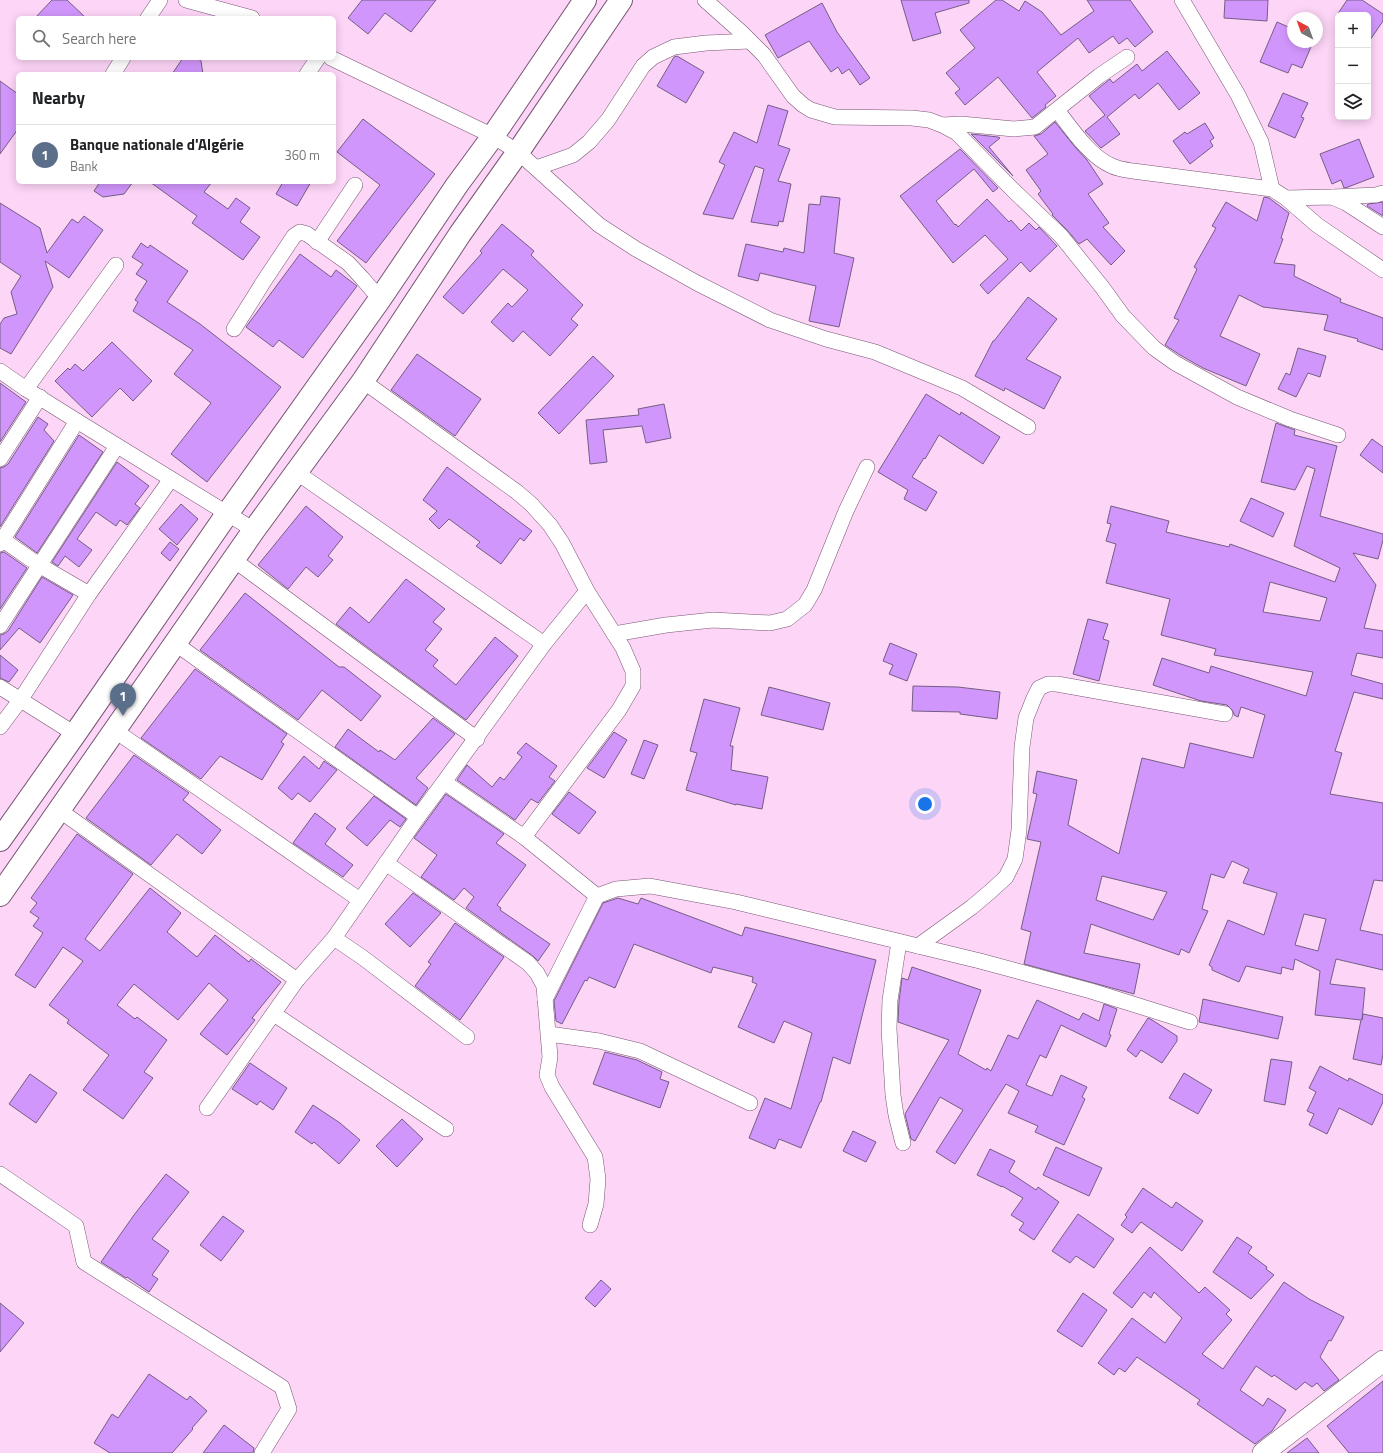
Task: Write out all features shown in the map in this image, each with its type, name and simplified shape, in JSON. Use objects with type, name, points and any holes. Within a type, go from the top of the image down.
[{"type":"main road","points":[[0,840],[227,514],[380,299],[585,0]]},
{"type":"main road","points":[[0,895],[254,530],[363,381],[460,234],[518,152],[621,0]]},
{"type":"street","points":[[149,16],[160,0]]},
{"type":"street","points":[[186,0],[245,16]]},
{"type":"street","points":[[705,0],[750,41],[764,56],[793,96],[811,110],[835,118],[912,118],[929,120],[957,133],[1061,236],[1123,316],[1154,348],[1175,363],[1237,397],[1290,419],[1338,436]]},
{"type":"street","points":[[1182,0],[1238,95],[1261,142],[1272,189]]},
{"type":"street","points":[[536,168],[572,155],[589,142],[608,120],[643,66],[653,57],[674,47],[706,43],[750,41]]},
{"type":"street","points":[[942,125],[961,124],[995,128],[1035,127],[1099,76],[1127,57]]},
{"type":"street","points":[[114,72],[122,60]]},
{"type":"street","points":[[308,72],[317,60]]},
{"type":"street","points":[[335,60],[493,136],[518,152],[599,225],[636,249],[697,283],[770,320],[826,339],[875,352],[962,388],[1028,427]]},
{"type":"street","points":[[1057,110],[1085,145],[1097,157],[1111,166],[1133,171],[1272,189],[1286,198],[1317,225],[1383,270]]},
{"type":"street","points":[[317,242],[355,185]]},
{"type":"street","points":[[1286,198],[1376,195],[1383,193]]},
{"type":"street","points":[[1332,197],[1346,203],[1383,227]]},
{"type":"street","points":[[234,329],[264,281],[297,233],[303,232],[348,263],[380,299]]},
{"type":"street","points":[[26,389],[116,265]]},
{"type":"street","points":[[2,377],[40,397],[254,530]]},
{"type":"street","points":[[363,381],[531,504],[550,525],[562,543],[587,591],[614,634],[633,671],[633,686],[619,710],[524,837]]},
{"type":"street","points":[[0,459],[40,397]]},
{"type":"street","points":[[77,421],[1,541],[89,594]]},
{"type":"street","points":[[0,626],[117,446]]},
{"type":"street","points":[[614,634],[666,625],[713,620],[770,623],[787,620],[804,605],[814,590],[846,511],[866,467]]},
{"type":"street","points":[[296,472],[544,644]]},
{"type":"street","points":[[0,727],[21,699],[89,594],[171,479]]},
{"type":"street","points":[[234,560],[477,739]]},
{"type":"street","points":[[207,1108],[297,980],[334,938],[418,817],[477,739],[544,644],[587,591]]},
{"type":"street","points":[[176,644],[418,817]]},
{"type":"street","points":[[918,946],[972,907],[992,890],[1006,877],[1015,859],[1019,830],[1022,747],[1026,718],[1039,688],[1048,684],[1057,684],[1224,714]]},
{"type":"street","points":[[0,687],[75,734]]},
{"type":"street","points":[[114,730],[360,900]]},
{"type":"street","points":[[444,782],[524,837],[597,896]]},
{"type":"street","points":[[59,810],[297,980]]},
{"type":"street","points":[[386,863],[528,963],[537,973],[544,986],[546,1018],[549,1034],[550,1057],[547,1075],[552,1087],[594,1157],[598,1179],[596,1204],[590,1225]]},
{"type":"street","points":[[545,999],[597,896],[616,889],[650,886],[736,902],[980,961],[1091,991],[1190,1022]]},
{"type":"street","points":[[334,938],[362,957],[467,1037]]},
{"type":"street","points":[[899,942],[890,1000],[889,1028],[893,1095],[903,1143]]},
{"type":"street","points":[[274,1014],[446,1128]]},
{"type":"street","points":[[549,1034],[599,1041],[640,1051],[750,1103]]},
{"type":"street","points":[[0,1174],[76,1226],[84,1262],[282,1387],[289,1410],[262,1453]]},
{"type":"street","points":[[1263,1453],[1383,1361]]},
{"type":"building","points":[[52,0],[67,0],[84,16],[37,16]]},
{"type":"building","points":[[362,0],[436,0],[411,32],[385,13],[368,34],[348,18]]},
{"type":"building","points":[[901,0],[969,0],[969,3],[935,13],[941,33],[913,41]]},
{"type":"building","points":[[996,0],[1002,0],[1019,11],[1025,1],[1042,12],[1061,35],[1094,11],[1087,0],[1130,0],[1153,32],[1135,47],[1127,38],[1119,44],[1113,36],[1089,53],[1078,38],[1037,72],[1056,96],[1045,105],[1046,107],[1032,118],[998,77],[965,105],[955,93],[960,89],[946,73],[975,48],[960,30]]},
{"type":"building","points":[[1225,0],[1268,0],[1267,21],[1224,18]]},
{"type":"building","points":[[1347,0],[1362,0],[1383,14],[1383,21],[1371,39],[1371,12],[1339,12]]},
{"type":"building","points":[[822,3],[837,32],[870,78],[860,85],[849,69],[842,74],[838,67],[831,72],[809,41],[778,58],[765,35]]},
{"type":"building","points":[[1277,22],[1287,26],[1287,48],[1310,48],[1302,68],[1292,64],[1288,73],[1260,62]]},
{"type":"building","points":[[1167,51],[1200,93],[1179,110],[1158,83],[1139,99],[1135,94],[1107,117],[1120,134],[1101,148],[1085,131],[1105,115],[1089,96],[1110,79],[1113,83],[1137,64],[1142,71]]},
{"type":"building","points":[[677,56],[704,72],[686,103],[657,86],[674,57]]},
{"type":"building","points":[[182,60],[201,61],[203,72],[173,72]]},
{"type":"building","points":[[0,81],[16,93],[16,132],[0,154]]},
{"type":"building","points":[[1283,93],[1308,103],[1301,117],[1304,118],[1295,138],[1268,126]]},
{"type":"building","points":[[768,105],[788,111],[778,145],[790,149],[778,181],[791,184],[783,222],[779,221],[778,226],[751,222],[764,169],[755,166],[733,219],[703,214],[725,165],[719,162],[734,132],[757,143]]},
{"type":"building","points":[[363,119],[435,174],[366,263],[337,241],[380,185],[337,152]]},
{"type":"building","points":[[1055,122],[1087,160],[1103,184],[1088,194],[1109,223],[1103,227],[1125,251],[1111,265],[1087,239],[1079,244],[1052,215],[1053,214],[1038,194],[1041,191],[1026,170],[1048,154],[1034,136],[1041,134]]},
{"type":"building","points":[[1205,123],[1214,138],[1210,141],[1213,146],[1190,164],[1173,141],[1185,132],[1187,134]]},
{"type":"building","points":[[971,134],[1000,138],[989,147],[1013,176]]},
{"type":"building","points":[[1359,139],[1374,177],[1344,188],[1341,180],[1332,184],[1320,154]]},
{"type":"building","points":[[960,149],[998,188],[993,192],[974,169],[936,201],[955,225],[956,224],[958,227],[987,199],[1009,222],[1011,220],[1021,231],[1029,223],[1036,230],[1039,227],[1057,246],[1030,272],[1021,262],[988,294],[980,285],[1008,259],[985,235],[953,263],[900,196]]},
{"type":"building","points":[[99,184],[132,184],[124,194],[103,197],[94,191]]},
{"type":"building","points":[[153,184],[210,184],[204,192],[228,209],[236,198],[250,208],[240,222],[260,237],[243,260],[192,223],[197,216]]},
{"type":"building","points":[[282,184],[310,184],[297,206],[276,194]]},
{"type":"building","points":[[821,196],[840,198],[834,253],[854,258],[839,327],[809,321],[816,286],[760,273],[758,281],[738,276],[746,244],[783,252],[784,248],[804,253],[809,204],[820,205]]},
{"type":"building","points":[[1264,197],[1269,198],[1289,213],[1281,238],[1283,239],[1274,263],[1295,265],[1294,276],[1341,299],[1340,302],[1383,318],[1383,350],[1357,341],[1358,339],[1324,330],[1328,315],[1263,307],[1239,295],[1220,336],[1260,354],[1246,386],[1203,368],[1165,345],[1179,320],[1174,318],[1197,269],[1194,267],[1216,228],[1212,226],[1226,202],[1257,221]]},
{"type":"building","points":[[1383,202],[1383,216],[1367,206],[1368,204]]},
{"type":"building","points":[[0,203],[40,228],[47,253],[72,219],[78,223],[84,216],[103,230],[69,278],[45,261],[53,287],[11,354],[0,348],[0,324],[4,318],[17,314],[11,292],[21,276],[0,262]]},
{"type":"building","points":[[502,224],[534,251],[531,255],[583,305],[571,319],[578,325],[550,356],[523,331],[513,342],[491,322],[508,303],[512,307],[528,290],[503,269],[463,314],[443,297],[482,253],[480,251]]},
{"type":"building","points":[[141,243],[148,248],[150,245],[188,271],[167,302],[200,324],[281,387],[207,482],[171,454],[211,403],[174,374],[193,350],[133,311],[138,302],[135,300],[147,281],[136,274],[143,264],[132,257]]},
{"type":"building","points":[[300,254],[331,277],[336,270],[357,286],[303,358],[279,340],[273,347],[246,327]]},
{"type":"building","points":[[1028,297],[1057,319],[1026,359],[1061,377],[1044,409],[1005,388],[1004,391],[975,376],[993,341]]},
{"type":"building","points":[[112,342],[152,381],[133,401],[120,388],[92,417],[55,381],[68,368],[70,370],[75,364],[83,371]]},
{"type":"building","points":[[1298,348],[1326,356],[1320,377],[1308,373],[1296,397],[1278,389],[1286,373],[1290,375]]},
{"type":"building","points":[[417,354],[481,399],[455,436],[391,390]]},
{"type":"building","points":[[593,356],[614,376],[559,434],[538,413]]},
{"type":"building","points":[[0,383],[26,402],[0,442]]},
{"type":"building","points":[[926,394],[960,415],[961,412],[1000,437],[983,464],[939,435],[925,459],[924,458],[912,477],[937,492],[926,511],[904,499],[908,490],[878,472]]},
{"type":"building","points":[[664,404],[671,438],[646,443],[642,426],[603,430],[607,462],[590,464],[586,420],[639,415],[638,409]]},
{"type":"building","points":[[38,417],[48,424],[44,430],[54,441],[0,527],[0,468],[8,464]]},
{"type":"building","points":[[1276,423],[1295,430],[1294,435],[1337,446],[1320,516],[1383,534],[1378,559],[1353,553],[1376,585],[1364,628],[1383,631],[1383,658],[1357,653],[1351,675],[1383,684],[1383,699],[1354,692],[1335,751],[1342,753],[1330,794],[1383,803],[1383,881],[1374,880],[1360,930],[1383,935],[1383,970],[1336,959],[1330,984],[1365,988],[1362,1020],[1363,1014],[1383,1018],[1383,1054],[1381,1065],[1353,1059],[1361,1020],[1315,1015],[1320,971],[1295,959],[1293,970],[1282,967],[1281,974],[1246,966],[1239,982],[1212,970],[1212,967],[1209,965],[1228,920],[1264,935],[1277,893],[1243,883],[1249,869],[1232,861],[1224,878],[1211,874],[1202,909],[1208,911],[1189,953],[1181,949],[1179,955],[1091,924],[1084,953],[1140,964],[1134,994],[1024,964],[1031,932],[1021,929],[1041,842],[1027,839],[1037,794],[1033,793],[1037,771],[1077,780],[1068,825],[1119,854],[1142,758],[1184,768],[1190,743],[1253,758],[1265,715],[1241,707],[1238,717],[1234,715],[1233,711],[1227,705],[1201,701],[1153,685],[1162,658],[1209,673],[1211,666],[1306,696],[1313,672],[1214,655],[1216,649],[1161,635],[1170,599],[1106,583],[1116,544],[1106,541],[1111,524],[1107,523],[1111,506],[1169,521],[1166,532],[1229,547],[1230,544],[1335,582],[1340,568],[1294,546],[1315,469],[1307,466],[1295,490],[1261,482]],"holes":[[[1270,582],[1327,598],[1320,621],[1263,612]],[[1102,876],[1167,892],[1153,920],[1096,900]],[[1304,914],[1326,919],[1318,951],[1295,945]]]},
{"type":"building","points":[[79,435],[103,452],[37,553],[15,537]]},
{"type":"building","points":[[1372,439],[1383,447],[1383,473],[1360,455]]},
{"type":"building","points":[[117,462],[149,486],[135,504],[140,508],[127,525],[120,520],[116,526],[96,512],[77,539],[92,550],[79,567],[65,556],[58,566],[52,562]]},
{"type":"building","points":[[447,467],[532,531],[524,541],[520,538],[501,564],[476,546],[480,542],[449,519],[439,529],[429,519],[437,511],[423,500]]},
{"type":"building","points":[[1251,498],[1284,513],[1273,537],[1240,521]]},
{"type":"building","points":[[181,504],[198,519],[177,545],[159,529]]},
{"type":"building","points":[[306,506],[343,537],[328,556],[333,560],[318,577],[306,567],[288,589],[258,565]]},
{"type":"building","points":[[170,542],[179,549],[170,561],[161,553]]},
{"type":"building","points":[[4,552],[27,568],[0,609],[0,553]]},
{"type":"building","points":[[42,577],[73,595],[40,643],[19,628],[0,650],[0,635],[8,631]]},
{"type":"building","points":[[406,579],[445,609],[433,622],[442,629],[425,650],[438,660],[433,666],[456,685],[495,637],[518,656],[466,720],[336,624],[350,607],[369,623]]},
{"type":"building","points":[[245,593],[339,667],[344,667],[381,696],[361,721],[322,690],[298,720],[200,650]]},
{"type":"building","points":[[1088,619],[1108,624],[1103,639],[1109,641],[1099,681],[1073,674]]},
{"type":"building","points":[[890,643],[917,654],[907,681],[889,674],[893,665],[883,661]]},
{"type":"building","points":[[0,655],[18,670],[9,682],[0,678]]},
{"type":"building","points":[[195,669],[287,734],[281,742],[284,744],[262,780],[220,756],[201,779],[141,738]]},
{"type":"building","points":[[913,686],[958,687],[1000,692],[997,719],[960,714],[960,712],[912,711]]},
{"type":"building","points":[[769,687],[830,703],[823,730],[761,715]]},
{"type":"building","points":[[704,699],[740,708],[730,746],[733,746],[731,770],[768,777],[762,809],[736,805],[686,790],[697,753],[690,751]]},
{"type":"building","points":[[433,718],[455,734],[416,778],[428,788],[416,805],[335,747],[348,729],[379,752],[380,750],[395,760]]},
{"type":"building","points":[[614,732],[627,740],[604,778],[587,768]]},
{"type":"building","points":[[644,740],[658,745],[644,779],[631,774]]},
{"type":"building","points":[[526,743],[557,766],[549,777],[555,781],[538,803],[531,799],[515,820],[457,780],[467,765],[492,787],[500,777],[504,780],[522,757],[517,753]]},
{"type":"building","points":[[134,755],[189,793],[183,800],[221,830],[202,854],[177,834],[151,865],[86,818]]},
{"type":"building","points":[[304,756],[319,769],[324,761],[337,770],[310,802],[298,793],[292,800],[278,788]]},
{"type":"building","points":[[569,792],[596,812],[579,834],[552,814]]},
{"type":"building","points":[[446,794],[504,834],[496,843],[526,865],[497,905],[501,908],[500,910],[550,944],[538,961],[466,908],[474,897],[464,888],[454,900],[421,877],[437,855],[414,838]]},
{"type":"building","points":[[374,796],[406,819],[400,827],[390,820],[367,846],[346,828]]},
{"type":"building","points":[[315,813],[336,829],[325,844],[353,865],[343,877],[293,843]]},
{"type":"building","points":[[77,834],[133,874],[85,939],[100,951],[150,888],[181,913],[167,932],[197,957],[215,935],[249,962],[251,959],[281,982],[252,1018],[255,1020],[227,1055],[200,1034],[228,1000],[209,983],[178,1020],[134,984],[117,1005],[135,1019],[137,1017],[167,1040],[144,1072],[153,1078],[123,1119],[83,1090],[109,1055],[67,1023],[69,1020],[49,1005],[83,961],[63,947],[35,988],[15,975],[43,933],[33,926],[39,918],[30,912],[37,903],[31,898]]},
{"type":"building","points":[[413,893],[441,913],[410,947],[385,924]]},
{"type":"building","points":[[618,898],[638,904],[641,898],[742,936],[745,927],[876,960],[850,1064],[833,1057],[821,1102],[801,1148],[779,1139],[775,1149],[749,1138],[765,1098],[791,1109],[812,1033],[784,1021],[774,1043],[738,1027],[757,984],[752,982],[753,977],[713,967],[711,973],[634,944],[615,988],[589,977],[587,981],[585,980],[562,1024],[556,1021],[554,1001],[603,903]]},
{"type":"building","points":[[455,923],[504,957],[460,1020],[415,986],[431,964],[428,962]]},
{"type":"building","points":[[912,967],[981,990],[958,1054],[986,1070],[987,1068],[991,1071],[1008,1035],[1018,1039],[1037,1000],[1079,1020],[1083,1013],[1099,1021],[1104,1004],[1117,1009],[1109,1034],[1111,1035],[1106,1047],[1061,1025],[1046,1058],[1040,1055],[1026,1085],[1052,1096],[1061,1075],[1087,1087],[1082,1097],[1085,1099],[1064,1145],[1035,1132],[1038,1126],[1008,1113],[1019,1091],[1006,1084],[955,1164],[936,1152],[963,1110],[940,1097],[915,1141],[911,1139],[905,1114],[949,1040],[898,1022],[902,978],[908,980]]},
{"type":"building","points":[[1203,999],[1283,1017],[1278,1039],[1199,1022]]},
{"type":"building","points":[[1148,1018],[1177,1036],[1177,1041],[1162,1063],[1141,1050],[1136,1057],[1127,1050]]},
{"type":"building","points":[[605,1052],[637,1060],[662,1072],[660,1079],[669,1082],[660,1108],[593,1084]]},
{"type":"building","points":[[1271,1059],[1292,1062],[1285,1105],[1264,1101]]},
{"type":"building","points":[[250,1063],[287,1088],[273,1110],[260,1101],[257,1105],[232,1089]]},
{"type":"building","points":[[1320,1066],[1348,1081],[1349,1078],[1383,1095],[1383,1102],[1372,1125],[1339,1108],[1327,1134],[1309,1125],[1314,1114],[1307,1111],[1316,1092],[1309,1088]]},
{"type":"building","points":[[1184,1073],[1212,1090],[1198,1114],[1169,1098]]},
{"type":"building","points":[[30,1074],[57,1093],[36,1123],[9,1104]]},
{"type":"building","points":[[313,1105],[340,1123],[360,1140],[339,1164],[314,1142],[312,1144],[295,1132]]},
{"type":"building","points":[[402,1119],[423,1139],[397,1167],[376,1146]]},
{"type":"building","points":[[853,1131],[876,1142],[866,1162],[843,1151]]},
{"type":"building","points":[[1056,1147],[1102,1168],[1089,1196],[1043,1175]]},
{"type":"building","points":[[990,1149],[1015,1161],[1009,1172],[1036,1190],[1038,1187],[1059,1202],[1034,1240],[1019,1230],[1024,1223],[1011,1215],[1023,1198],[1002,1186],[977,1175]]},
{"type":"building","points":[[166,1174],[189,1192],[152,1239],[169,1251],[152,1275],[158,1279],[149,1292],[101,1262],[134,1215]]},
{"type":"building","points":[[1143,1188],[1172,1208],[1176,1202],[1203,1221],[1182,1251],[1141,1222],[1132,1233],[1121,1225],[1127,1217],[1125,1215]]},
{"type":"building","points":[[1078,1214],[1114,1239],[1094,1268],[1076,1256],[1070,1263],[1052,1251]]},
{"type":"building","points":[[223,1216],[244,1231],[221,1261],[200,1245]]},
{"type":"building","points":[[1237,1237],[1252,1247],[1248,1253],[1267,1267],[1266,1269],[1274,1275],[1251,1299],[1213,1272]]},
{"type":"building","points":[[1150,1247],[1199,1293],[1205,1287],[1230,1310],[1226,1314],[1232,1320],[1202,1354],[1223,1369],[1284,1282],[1309,1299],[1344,1317],[1331,1341],[1329,1340],[1320,1357],[1339,1380],[1324,1391],[1317,1383],[1312,1387],[1305,1382],[1296,1390],[1274,1375],[1272,1377],[1256,1366],[1240,1390],[1263,1406],[1268,1398],[1286,1410],[1272,1431],[1255,1444],[1197,1404],[1200,1400],[1137,1357],[1125,1372],[1119,1368],[1114,1375],[1098,1363],[1132,1318],[1165,1343],[1182,1318],[1154,1292],[1151,1298],[1144,1292],[1132,1308],[1113,1293]]},
{"type":"building","points":[[601,1280],[611,1289],[595,1307],[585,1298]]},
{"type":"building","points":[[1083,1293],[1107,1310],[1082,1347],[1057,1331]]},
{"type":"building","points":[[0,1303],[24,1323],[0,1352]]},
{"type":"building","points":[[149,1374],[187,1400],[190,1396],[207,1411],[172,1453],[110,1453],[94,1443],[112,1414],[118,1418]]},
{"type":"building","points":[[1383,1381],[1383,1453],[1349,1453],[1327,1426]]},
{"type":"building","points":[[224,1425],[254,1448],[253,1453],[203,1453]]},
{"type":"building","points":[[1307,1438],[1319,1453],[1287,1453]]},
{"type":"place","name":"Banque nationale d'Algérie","points":[[123,716]]}]
